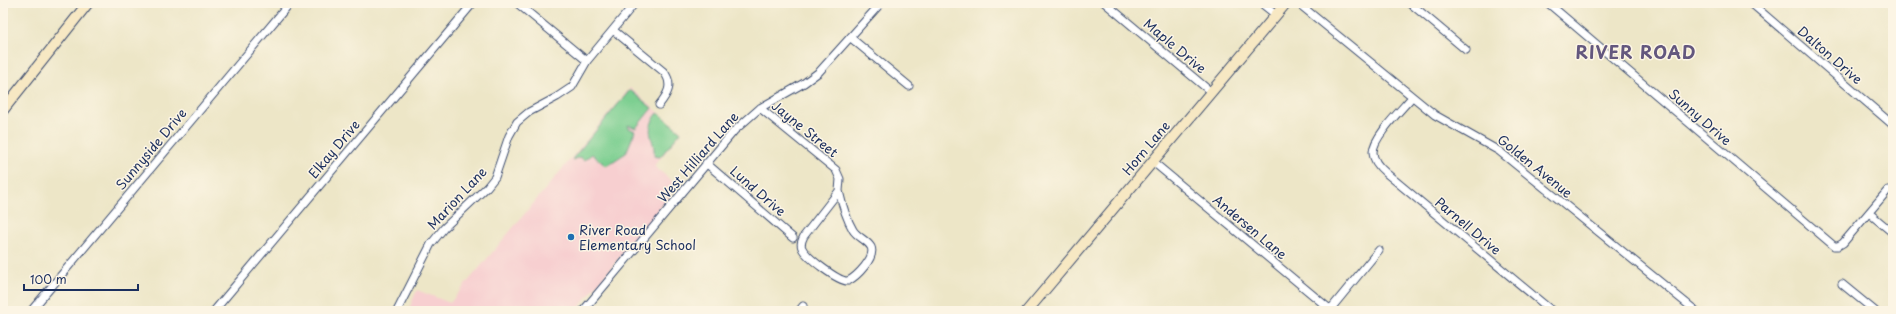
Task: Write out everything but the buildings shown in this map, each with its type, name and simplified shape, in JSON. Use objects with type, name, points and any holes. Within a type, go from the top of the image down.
[{"type":"street","points":[[3,110],[88,3]]},
{"type":"street","name":"Sunnyside Drive","points":[[31,311],[290,3]]},
{"type":"street","name":"Elkay Drive","points":[[214,311],[473,3]]},
{"type":"street","points":[[517,3],[587,62]]},
{"type":"street","name":"Marion Lane","points":[[397,311],[431,244],[444,228],[487,187],[495,177],[509,136],[517,122],[529,112],[572,87],[587,62],[635,3]]},
{"type":"street","name":"West Hilliard Lane","points":[[583,311],[734,131],[760,108],[809,80],[851,38],[881,3]]},
{"type":"street","name":"Maple Drive","points":[[1105,3],[1211,92]]},
{"type":"street","points":[[1261,3],[1276,15]]},
{"type":"street","name":"Horn Lane","points":[[1027,311],[1286,3]]},
{"type":"street","name":"Golden Avenue","points":[[1298,3],[1412,97],[1444,121],[1499,151],[1696,311]]},
{"type":"street","points":[[1410,3],[1466,50]]},
{"type":"street","name":"Sunny Drive","points":[[1548,3],[1832,245],[1838,246],[1843,243],[1868,213]]},
{"type":"street","name":"Dalton Drive","points":[[1751,3],[1893,125]]},
{"type":"street","points":[[613,30],[664,72],[668,78],[670,88],[659,106]]},
{"type":"street","points":[[851,38],[909,86]]},
{"type":"street","name":"Parnell Drive","points":[[1412,97],[1378,137],[1374,146],[1373,156],[1378,166],[1552,311]]},
{"type":"street","name":"Jayne Street","points":[[760,108],[836,170],[840,179],[839,191],[844,209],[853,231],[870,246],[872,251],[869,260],[855,277],[848,282],[839,280],[802,249],[804,236],[839,191]]},
{"type":"street","name":"Andersen Lane","points":[[1152,161],[1330,310]]},
{"type":"street","name":"Lund Drive","points":[[706,163],[794,238]]},
{"type":"street","points":[[1888,190],[1868,213],[1893,233]]},
{"type":"street","points":[[1330,310],[1379,250]]},
{"type":"street","points":[[1842,284],[1875,311]]},
{"type":"shaded area","name":"River Road Elementary School","points":[[630,88],[682,132],[654,166],[678,186],[576,311],[408,311],[417,290],[450,303]]},
{"type":"green space","points":[[630,90],[652,108],[636,128],[628,125],[629,128],[635,131],[626,153],[606,166],[592,154],[584,160],[580,157],[573,160],[573,158]]},
{"type":"green space","points":[[658,113],[681,132],[660,157],[654,156],[650,130],[653,120]]},
{"type":"place","name":"River Road Elementary School","points":[[571,237]]},
{"type":"district","name":"RIVER ROAD","points":[[1636,53]]}]
